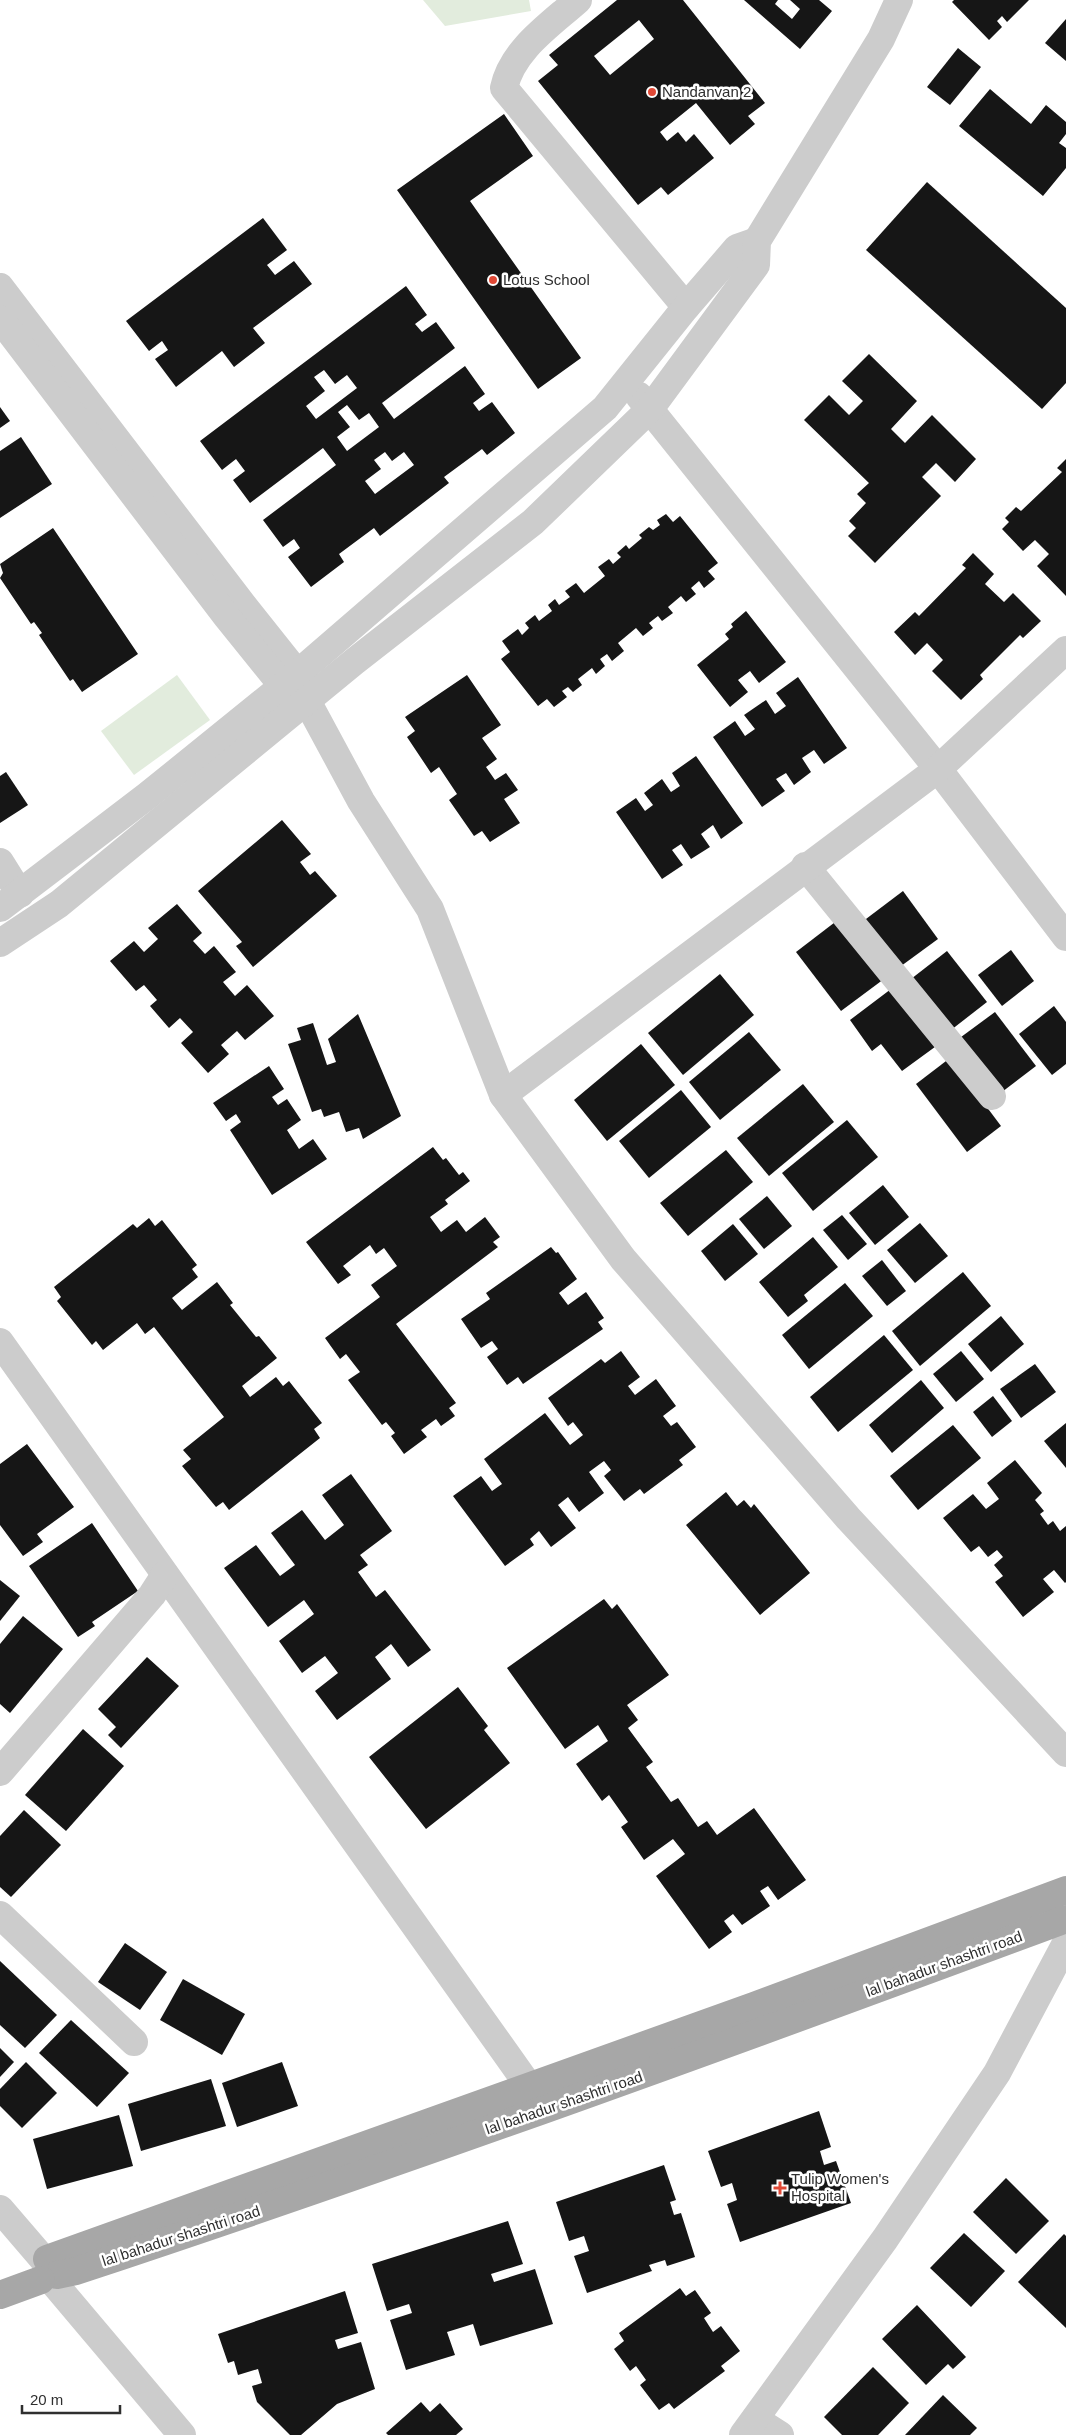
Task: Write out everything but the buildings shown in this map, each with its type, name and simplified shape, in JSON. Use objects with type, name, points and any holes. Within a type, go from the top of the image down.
[{"type":"main road","points":[[0,2276],[46,2270],[529,2086],[763,2003],[1066,1890]]},
{"type":"main road","name":"lal bahadur shashtri road","points":[[0,2294],[46,2270],[76,2271],[321,2189],[743,2039],[1066,1919]]},
{"type":"street","points":[[578,0],[516,57],[507,73],[504,88],[686,307]]},
{"type":"street","points":[[0,944],[59,904],[307,701],[533,522],[650,410],[756,265],[757,241],[881,39],[898,0]]},
{"type":"street","points":[[0,862],[10,901],[147,796],[290,679],[605,408],[686,307],[738,248],[757,241]]},
{"type":"street","points":[[0,287],[290,679]]},
{"type":"street","points":[[0,319],[307,701],[361,800],[430,909],[503,1095],[623,1258],[848,1518],[1066,1753]]},
{"type":"street","points":[[627,381],[938,769],[1066,938]]},
{"type":"street","points":[[503,1095],[806,866],[938,769],[1066,650]]},
{"type":"street","points":[[806,866],[992,1096]]},
{"type":"street","points":[[0,1342],[529,2086]]},
{"type":"street","points":[[0,1772],[152,1595],[165,1575]]},
{"type":"street","points":[[0,1914],[134,2042]]},
{"type":"street","points":[[780,2435],[749,2427],[885,2239],[997,2073],[1066,1943]]},
{"type":"street","points":[[0,2209],[46,2270],[182,2435]]},
{"type":"green space","points":[[423,0],[529,0],[531,11],[445,26]]},
{"type":"green space","points":[[177,675],[210,720],[134,775],[101,731]]},
{"type":"place","name":"Nandanvan 2","points":[[652,92]]},
{"type":"place","name":"Lotus School","points":[[493,280]]},
{"type":"place","name":"Tulip Women's Hospital","points":[[780,2188]]}]
